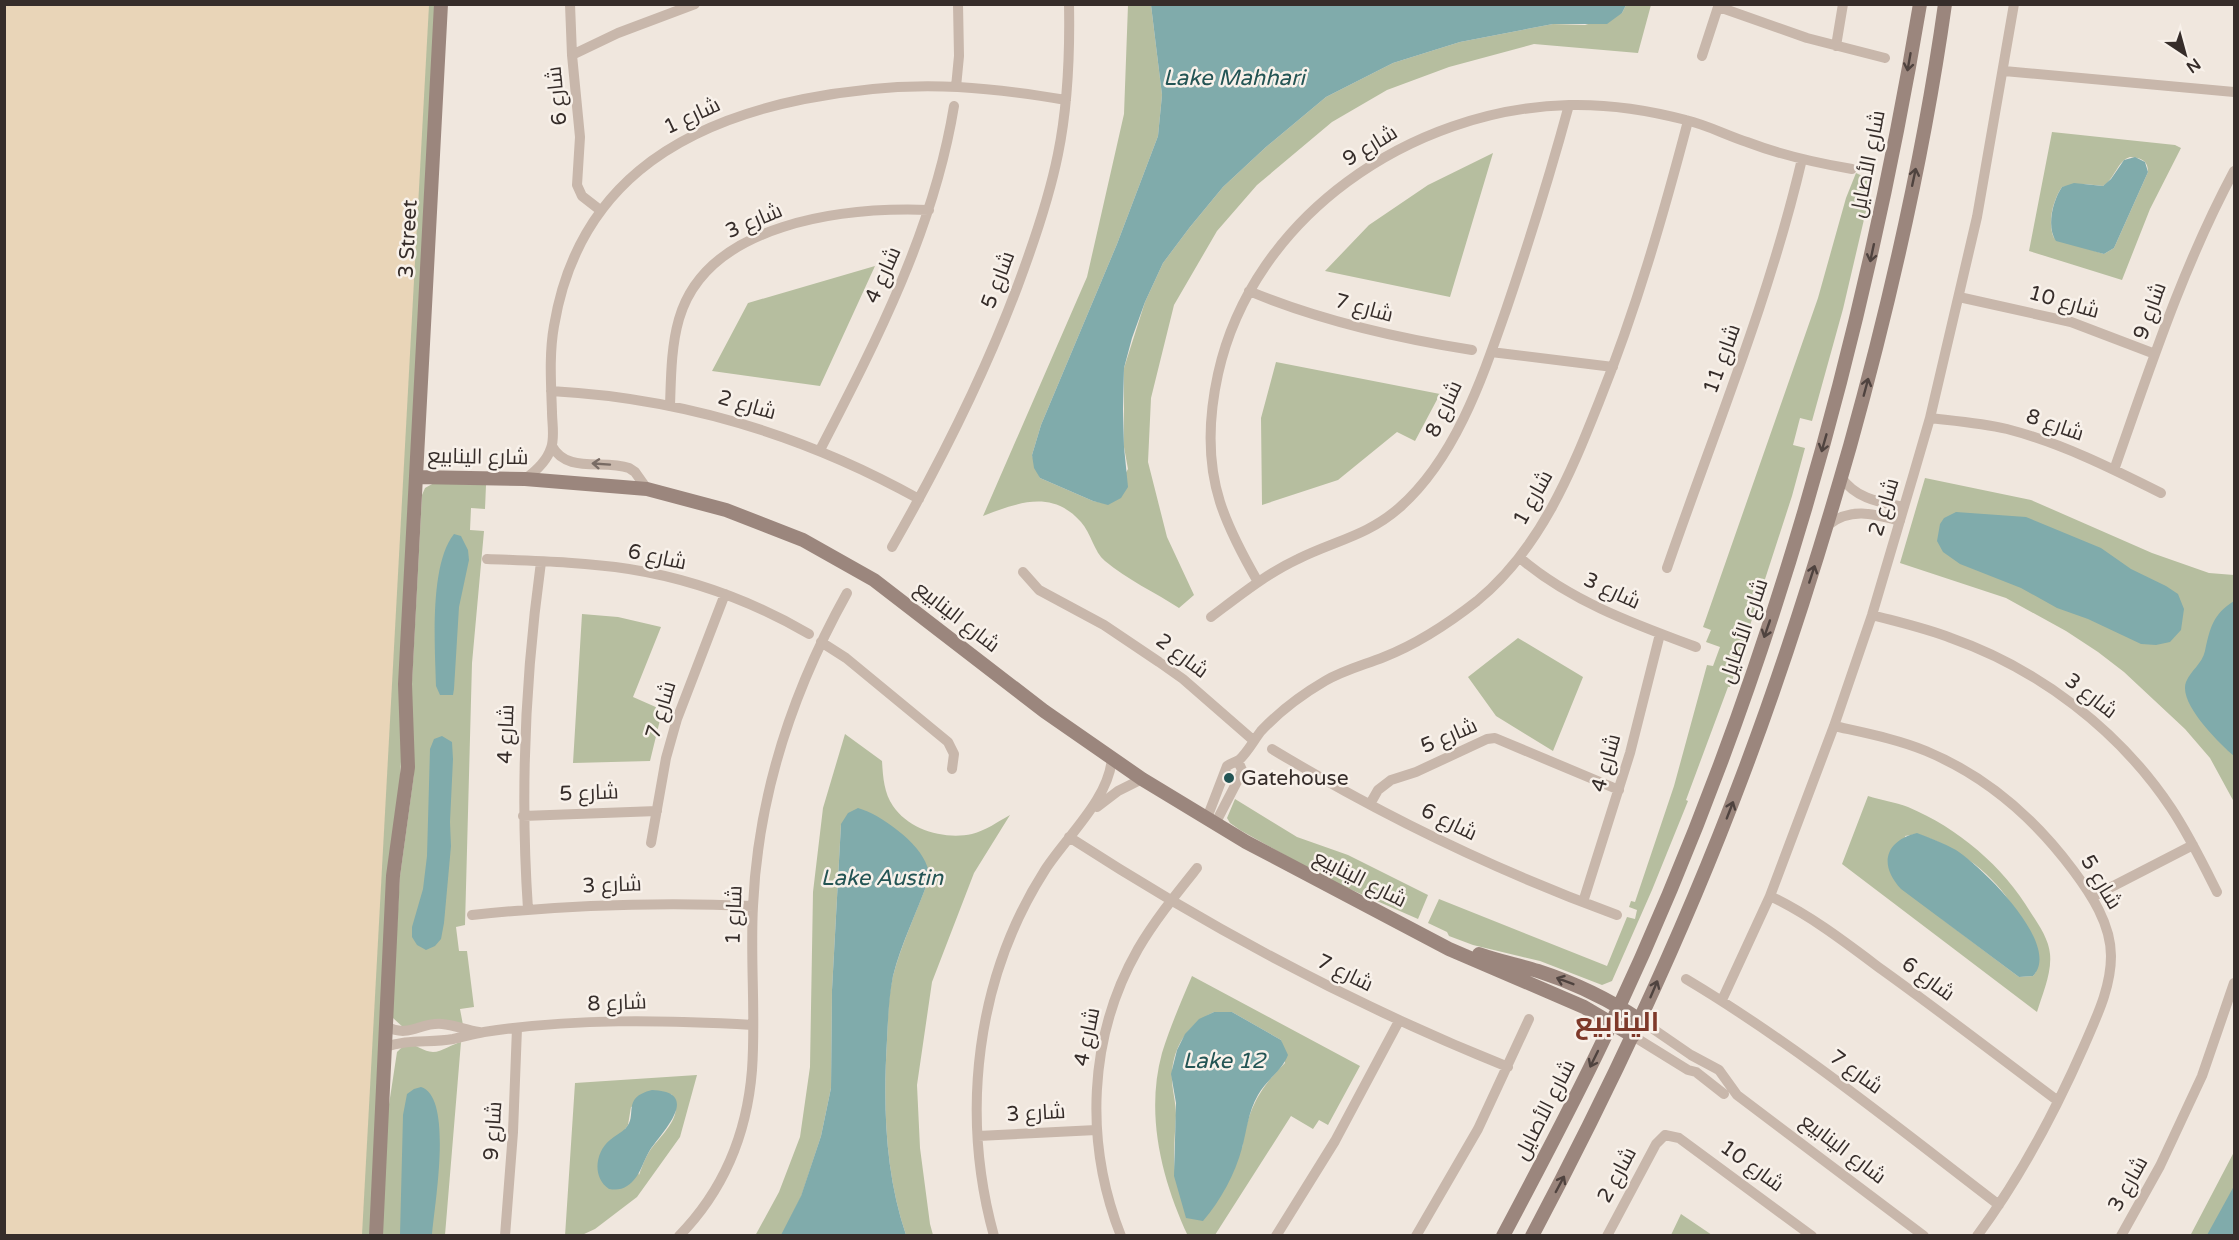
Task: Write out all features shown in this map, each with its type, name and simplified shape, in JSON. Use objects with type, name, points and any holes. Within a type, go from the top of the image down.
[{"type":"street","name":"3 Street","points":[[376,1236],[393,876],[408,767],[405,684],[441,4]]},
{"type":"street","name":"شارع 6","points":[[570,4],[572,55],[580,137],[577,185],[582,196],[600,210]]},
{"type":"street","points":[[572,55],[618,33],[695,4]]},
{"type":"street","points":[[956,87],[959,56],[958,4]]},
{"type":"street","name":"شارع 5","points":[[892,548],[979,379],[1026,264],[1053,178],[1066,100],[1069,72],[1069,4]]},
{"type":"street","points":[[1836,46],[1843,4]]},
{"type":"street","name":"شارع الأصايل","points":[[1503,1236],[1556,1135],[1611,1022],[1681,861],[1725,749],[1780,590],[1812,487],[1867,278],[1920,4]]},
{"type":"street","points":[[1532,1236],[1574,1158],[1633,1036],[1716,845],[1743,776],[1828,525],[1891,289],[1926,122],[1945,4]]},
{"type":"street","name":"شارع 2","points":[[1722,1000],[1770,896],[1834,726],[1872,615],[1904,507],[1930,418],[1977,217],[2014,4]]},
{"type":"street","points":[[1702,56],[1719,6],[1779,29],[1885,58]]},
{"type":"street","points":[[2004,71],[2235,92]]},
{"type":"street","name":"شارع 1","points":[[552,446],[550,359],[553,327],[560,296],[581,241],[600,210],[631,177],[656,156],[704,129],[730,119],[762,109],[829,94],[899,87],[956,87],[1011,91],[1066,100]]},
{"type":"street","name":"شارع 9","points":[[1258,582],[1242,555],[1219,499],[1211,446],[1211,418],[1221,363],[1231,330],[1258,274],[1298,224],[1320,203],[1374,164],[1436,132],[1469,121],[1523,110],[1569,105],[1630,109],[1688,121],[1802,159],[1852,169]]},
{"type":"street","name":"شارع 8","points":[[1211,617],[1258,582],[1299,558],[1343,542],[1370,529],[1398,509],[1424,483],[1441,460],[1455,435],[1491,352],[1541,206],[1569,105]]},
{"type":"street","name":"شارع 4","points":[[820,450],[888,312],[918,243],[942,168],[954,106]]},
{"type":"street","name":"شارع 1","points":[[1211,821],[1225,769],[1232,762],[1238,761],[1253,740],[1282,711],[1308,691],[1350,668],[1418,641],[1453,619],[1485,594],[1520,558],[1539,531],[1556,502],[1613,367],[1665,211],[1688,121]]},
{"type":"street","name":"شارع 11","points":[[1667,568],[1761,309],[1791,207],[1802,159]]},
{"type":"street","name":"شارع 9","points":[[2114,470],[2194,252],[2235,171]]},
{"type":"street","name":"شارع 3","points":[[670,406],[673,346],[679,318],[691,292],[727,253],[771,231],[830,216],[867,211],[929,210]]},
{"type":"street","name":"شارع 7","points":[[1249,291],[1303,312],[1349,325],[1420,342],[1472,350]]},
{"type":"street","name":"شارع 10","points":[[1959,297],[2071,322],[2155,354]]},
{"type":"street","points":[[1491,352],[1613,367]]},
{"type":"street","name":"شارع 2","points":[[551,391],[670,406],[745,423],[820,450],[870,472],[919,499]]},
{"type":"street","name":"شارع 8","points":[[1930,418],[1969,422],[2008,430],[2061,447],[2161,493]]},
{"type":"street","points":[[525,478],[545,459],[552,446],[560,456],[571,462],[629,468],[635,472],[647,489]]},
{"type":"street","name":"شارع الينابيع","points":[[416,477],[525,478],[647,489],[687,498],[756,520],[803,540],[840,559],[908,604],[1009,685],[1142,779],[1211,821],[1306,876],[1463,955],[1584,1007],[1688,1070],[1695,1079],[1714,1092],[1737,1095]]},
{"type":"street","points":[[1841,477],[1850,489],[1863,497],[1904,507]]},
{"type":"street","name":"شارع 2","points":[[1858,513],[1863,497]]},
{"type":"street","points":[[1828,525],[1842,516],[1858,513],[1867,519],[1899,524]]},
{"type":"street","name":"شارع 3","points":[[1520,558],[1552,583],[1570,593],[1696,647]]},
{"type":"street","name":"شارع 6","points":[[487,559],[586,564],[647,573],[691,583],[725,594],[774,615],[809,634]]},
{"type":"street","name":"شارع 4","points":[[528,909],[523,816],[527,694],[541,562]]},
{"type":"street","name":"شارع 2","points":[[1023,572],[1039,590],[1104,625],[1183,679],[1253,740]]},
{"type":"street","name":"شارع 1","points":[[679,1236],[702,1210],[717,1188],[738,1141],[750,1091],[753,1025],[753,906],[761,827],[777,756],[797,697],[820,642],[847,593]]},
{"type":"street","name":"شارع 7","points":[[651,843],[666,758],[677,719],[725,594]]},
{"type":"street","name":"شارع 3","points":[[1872,615],[1960,641],[2020,669],[2086,714],[2146,774],[2171,808],[2217,892]]},
{"type":"street","name":"شارع 4","points":[[1583,902],[1638,725],[1660,633]]},
{"type":"street","points":[[820,642],[846,658],[948,742],[954,754],[952,769]]},
{"type":"street","name":"شارع 5","points":[[1834,726],[1894,740],[1926,751],[1986,784],[2038,827],[2066,861],[2092,897],[2108,938],[2111,954],[2110,969],[2104,998],[2097,1016],[2058,1101],[2019,1173],[1977,1236]]},
{"type":"street","name":"شارع 5","points":[[1370,804],[1378,790],[1391,780],[1443,760],[1487,739],[1495,738],[1619,790]]},
{"type":"street","name":"شارع 6","points":[[1272,749],[1370,804],[1464,852],[1617,915]]},
{"type":"street","points":[[994,1236],[981,1175],[976,1108],[980,1052],[986,1014],[998,969],[1026,903],[1044,872],[1106,787],[1110,777],[1112,758]]},
{"type":"street","name":"شارع 1","points":[[1211,821],[1240,776],[1242,770],[1238,761]]},
{"type":"street","points":[[1083,819],[1118,791],[1142,779]]},
{"type":"street","name":"شارع 5","points":[[523,816],[657,811]]},
{"type":"street","points":[[1069,837],[1171,902]]},
{"type":"street","points":[[2092,897],[2193,845]]},
{"type":"street","name":"شارع 4","points":[[1121,1236],[1106,1187],[1096,1130],[1098,1069],[1110,1015],[1131,963],[1171,902],[1197,868]]},
{"type":"street","name":"شارع 6","points":[[1770,896],[1815,921],[1964,1028],[2058,1101]]},
{"type":"street","name":"شارع 7","points":[[1171,902],[1278,962],[1399,1021],[1508,1067]]},
{"type":"street","name":"شارع 3","points":[[472,915],[528,909],[663,903],[753,906]]},
{"type":"street","name":"شارع الينابيع","points":[[1421,933],[1482,956],[1554,977],[1600,995],[1719,1070],[1737,1095],[1924,1236]]},
{"type":"street","name":"شارع 7","points":[[1686,979],[1722,1000],[1880,1113],[1999,1205]]},
{"type":"street","name":"شارع 3","points":[[2121,1236],[2160,1166],[2202,1076],[2235,983]]},
{"type":"street","points":[[1416,1236],[1472,1139],[1529,1019]]},
{"type":"street","points":[[1276,1236],[1335,1141],[1399,1021]]},
{"type":"street","name":"شارع 8","points":[[451,1039],[482,1032],[644,1022],[753,1025]]},
{"type":"street","name":"شارع 8","points":[[387,1028],[393,1031],[408,1032],[442,1024],[482,1032]]},
{"type":"street","points":[[424,1027],[425,1041],[430,1046],[442,1048],[451,1039],[453,1032],[451,1026]]},
{"type":"street","name":"شارع 9","points":[[505,1236],[513,1132],[517,1029]]},
{"type":"street","points":[[385,1047],[402,1042],[425,1041]]},
{"type":"street","points":[[1688,1070],[1697,1058]]},
{"type":"street","name":"شارع 3","points":[[978,1136],[1096,1130]]},
{"type":"street","name":"شارع 2","points":[[1607,1236],[1656,1144],[1665,1135]]},
{"type":"street","name":"شارع 10","points":[[1665,1135],[1679,1138],[1812,1236]]},
{"type":"green space","points":[[423,5],[441,5],[376,1235],[361,1236]]},
{"type":"green space","points":[[1128,5],[1151,5],[1162,95],[1158,136],[1117,244],[1041,425],[1032,455],[1040,478],[1093,501],[1108,504],[1128,469],[1124,447],[1124,368],[1145,302],[1163,263],[1190,227],[1223,187],[1266,147],[1326,97],[1393,63],[1460,42],[1553,24],[1585,25],[1622,13],[1626,5],[1651,5],[1638,53],[1534,44],[1449,67],[1387,90],[1332,122],[1257,185],[1217,231],[1174,305],[1151,398],[1148,462],[1167,537],[1194,595],[1179,608],[1113,568],[1098,553],[1081,522],[1058,505],[1046,502],[1021,503],[983,516],[1087,277],[1124,114]]},
{"type":"green space","points":[[2052,132],[2175,145],[2181,148],[2150,209],[2122,280],[2029,251]],"holes":[[[2130,157],[2145,162],[2148,172],[2114,248],[2104,254],[2054,238],[2051,226],[2052,212],[2062,187],[2085,184],[2103,186],[2122,162]]]},
{"type":"green space","points":[[1493,153],[1450,297],[1325,271],[1369,225],[1428,185]]},
{"type":"green space","points":[[1856,173],[1873,181],[1843,309],[1812,421],[1800,418],[1793,445],[1805,448],[1792,496],[1730,687],[1728,687],[1686,800],[1688,801],[1612,981],[1602,985],[1540,961],[1473,945],[1449,936],[1447,932],[1428,923],[1439,899],[1607,966],[1627,917],[1635,919],[1637,910],[1629,907],[1631,901],[1635,902],[1674,786],[1707,665],[1713,666],[1720,647],[1706,642],[1711,630],[1703,627],[1818,298],[1846,198]]},
{"type":"green space","points":[[875,266],[820,386],[712,371],[748,303]]},
{"type":"green space","points":[[1276,362],[1440,394],[1415,441],[1397,432],[1338,480],[1262,505],[1261,418]]},
{"type":"green space","points":[[1925,478],[2031,500],[2152,553],[2209,573],[2234,575],[2234,802],[2210,758],[2185,729],[2124,672],[2098,652],[2066,631],[2006,598],[1900,563]]},
{"type":"green space","points":[[434,483],[486,485],[485,509],[471,508],[470,530],[484,531],[472,663],[465,925],[456,927],[459,951],[467,951],[474,1007],[460,1009],[463,1025],[405,1029],[393,1018],[392,1008],[400,876],[414,774],[411,699],[422,495],[425,488]]},
{"type":"green space","points":[[582,614],[618,617],[661,627],[633,697],[658,708],[655,718],[660,720],[650,761],[573,763]]},
{"type":"green space","points":[[1518,638],[1583,677],[1553,751],[1496,716],[1468,677]]},
{"type":"green space","points":[[845,734],[882,761],[884,785],[890,801],[900,814],[918,827],[939,834],[962,836],[982,831],[1010,815],[974,873],[932,982],[917,1085],[920,1148],[933,1235],[906,1235],[899,1212],[890,1163],[885,1090],[891,984],[900,952],[928,881],[841,824],[832,990],[831,1088],[821,1136],[801,1197],[783,1233],[755,1236],[779,1192],[800,1137],[810,1067],[813,892],[823,808]]},
{"type":"green space","points":[[1868,796],[1908,807],[1962,837],[1993,864],[2007,880],[2020,896],[2046,938],[2050,954],[2050,969],[2037,1012],[1842,864]],"holes":[[[1917,834],[1969,860],[1992,879],[2001,890],[2014,908],[2021,926],[2036,972],[2033,976],[2019,977],[1942,919],[1905,836]]]},
{"type":"green space","points":[[1235,799],[1297,837],[1348,855],[1428,895],[1418,919],[1329,880],[1240,830],[1227,818]]},
{"type":"green space","points":[[1192,976],[1360,1066],[1328,1125],[1319,1120],[1313,1129],[1291,1116],[1215,1235],[1188,1236],[1164,1170],[1159,1147],[1155,1100],[1162,1053]],"holes":[[[1214,1012],[1232,1012],[1281,1040],[1285,1063],[1268,1082],[1256,1101],[1247,1122],[1242,1148],[1179,1189],[1174,1162],[1176,1115],[1172,1078],[1173,1063],[1180,1044],[1190,1029]]]},
{"type":"green space","points":[[461,1042],[445,1235],[382,1236],[386,1124],[397,1052],[402,1047],[411,1045],[436,1052]]},
{"type":"green space","points":[[697,1075],[680,1137],[637,1197],[595,1229],[582,1235],[565,1236],[575,1083]],"holes":[[[671,1094],[676,1109],[671,1123],[649,1152],[639,1175],[625,1129],[628,1125],[631,1107]]]},
{"type":"green space","points":[[2234,1152],[2234,1235],[2190,1236]]},
{"type":"green space","points":[[1681,1214],[1712,1235],[1671,1235]]},
{"type":"sand","points":[[5,4],[429,5],[362,1235],[5,1235]]},
{"type":"water","name":"Lake Mahhari","points":[[1151,5],[1626,5],[1622,13],[1607,24],[1553,24],[1460,42],[1393,63],[1326,97],[1266,147],[1223,187],[1163,263],[1145,302],[1124,368],[1124,447],[1128,487],[1121,498],[1108,505],[1093,501],[1040,478],[1034,468],[1032,455],[1041,425],[1117,244],[1158,136],[1162,95]]},
{"type":"water","points":[[2135,157],[2145,162],[2148,172],[2114,248],[2104,254],[2056,241],[2051,221],[2056,199],[2062,187],[2074,183],[2103,186],[2111,179],[2124,160]]},
{"type":"water","points":[[1956,512],[2026,517],[2101,548],[2131,569],[2178,594],[2184,609],[2181,630],[2170,642],[2156,645],[2141,644],[2088,619],[2057,608],[2021,588],[1960,564],[1943,552],[1937,541],[1940,524],[1944,518]]},
{"type":"water","points":[[454,534],[461,536],[468,550],[469,560],[459,607],[453,695],[440,695],[436,686],[435,607],[440,565]]},
{"type":"water","points":[[2234,601],[2234,756],[2201,722],[2188,701],[2185,691],[2188,678],[2204,656],[2217,616]]},
{"type":"water","points":[[442,736],[452,742],[451,846],[441,939],[435,946],[426,950],[417,945],[412,937],[412,927],[423,889],[427,856],[430,749],[434,739]]},
{"type":"water","name":"Lake Austin","points":[[858,808],[877,816],[908,839],[923,857],[928,869],[928,881],[896,964],[888,1016],[885,1090],[887,1139],[894,1188],[906,1235],[781,1235],[801,1196],[821,1136],[831,1088],[832,990],[841,824],[848,813]]},
{"type":"water","points":[[1917,833],[1951,847],[1968,859],[2015,907],[2037,945],[2039,962],[2033,976],[2019,977],[1901,889],[1890,872],[1888,855],[1897,842]]},
{"type":"water","name":"Lake 12","points":[[1214,1012],[1232,1012],[1281,1040],[1288,1055],[1255,1101],[1231,1177],[1203,1221],[1186,1218],[1174,1176],[1176,1103],[1171,1074],[1177,1050],[1185,1034],[1199,1019]]},
{"type":"water","points":[[421,1087],[431,1095],[437,1110],[440,1131],[432,1235],[400,1235],[403,1115],[407,1094]]},
{"type":"water","points":[[652,1090],[667,1092],[675,1098],[677,1105],[675,1114],[650,1150],[635,1179],[623,1188],[609,1189],[598,1172],[601,1151],[629,1124],[633,1102],[636,1098]]},
{"type":"water","points":[[2234,1186],[2234,1235],[2207,1235]]},
{"type":"place","name":"Gatehouse","points":[[1229,778]]},
{"type":"district","name":"الينابيع","points":[[1617,1022]]}]
